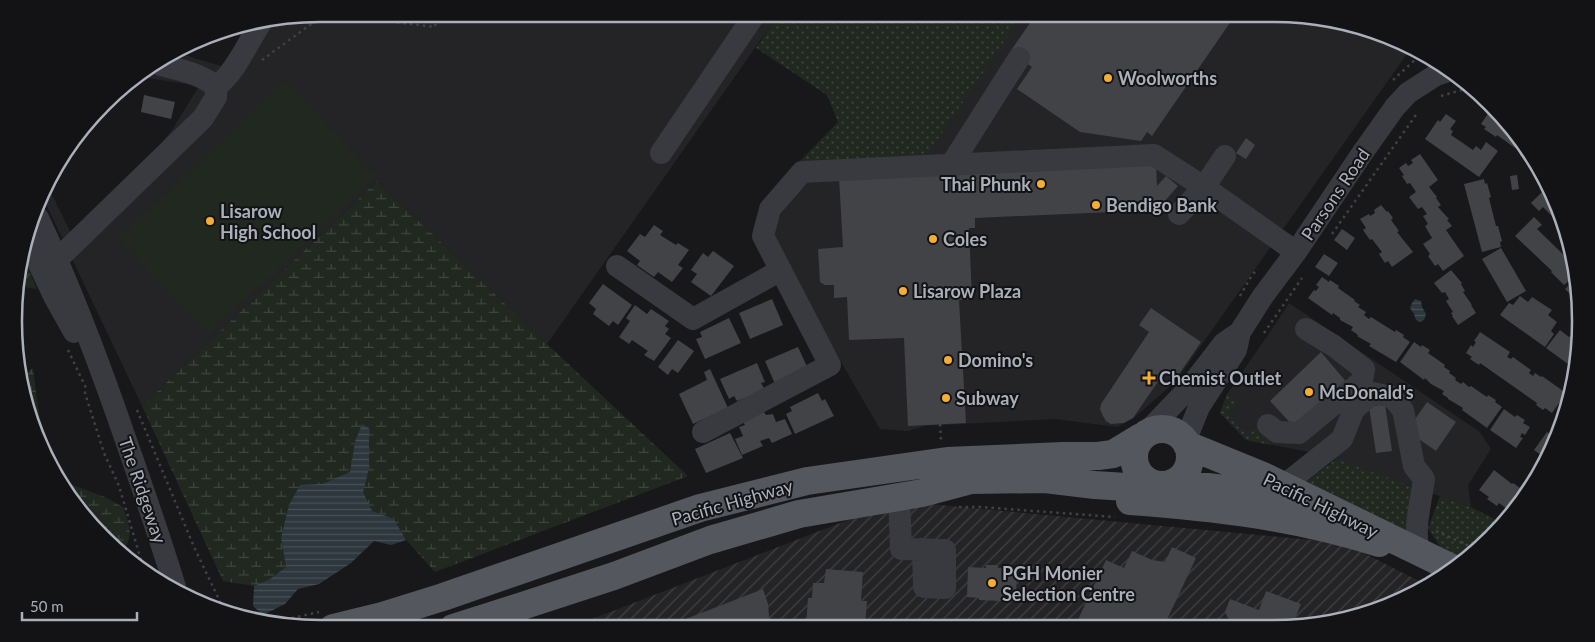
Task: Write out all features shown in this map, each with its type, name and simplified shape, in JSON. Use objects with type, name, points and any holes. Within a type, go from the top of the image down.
[{"type":"main road","points":[[1157,429],[1170,430],[1182,436],[1190,458],[1186,470],[1178,480],[1169,484],[1150,483],[1138,473],[1133,459],[1134,451],[1143,435],[1157,429]]},
{"type":"main road","name":"Pacific Highway","points":[[330,619],[382,616],[443,597],[700,508],[807,480],[947,461],[1113,454],[1143,435]]},
{"type":"main road","name":"Pacific Highway","points":[[1186,443],[1283,486],[1446,565]]},
{"type":"main road","name":"Pacific Highway","points":[[478,620],[614,576],[710,540],[799,514],[911,494],[972,480],[1045,479],[1142,488],[1169,484],[1225,488],[1272,500],[1322,518],[1437,571]]},
{"type":"main road","points":[[911,494],[1013,493],[1219,509],[1320,526],[1379,544]]},
{"type":"street","points":[[661,153],[750,22]]},
{"type":"street","points":[[216,87],[229,74],[256,30]]},
{"type":"street","points":[[951,164],[1019,58]]},
{"type":"street","points":[[170,63],[207,80],[216,87]]},
{"type":"street","name":"Parsons Road","points":[[1186,443],[1199,407],[1236,350],[1240,332],[1263,296],[1296,252],[1395,107],[1408,93],[1441,73]]},
{"type":"street","points":[[32,247],[42,253],[56,256],[63,254],[194,128],[216,98],[216,87]]},
{"type":"street","points":[[703,432],[830,365],[763,236],[770,209],[802,172],[1154,155],[1204,187],[1296,252]]},
{"type":"street","points":[[1180,214],[1204,187],[1225,156]]},
{"type":"street","name":"The Ridgeway","points":[[39,221],[76,305],[110,394],[173,581]]},
{"type":"street","name":"The Ridgeway","points":[[32,249],[56,298],[110,394]]},
{"type":"street","points":[[617,266],[694,319],[781,270]]},
{"type":"street","name":"Parsons Road","points":[[1143,435],[1190,387],[1224,343],[1240,332]]},
{"type":"street","points":[[1268,425],[1277,432],[1299,433],[1362,381],[1364,369],[1313,333]]},
{"type":"street","points":[[1283,486],[1342,439],[1354,409],[1373,394],[1392,397],[1403,410],[1414,466],[1424,479],[1417,524],[1419,552]]},
{"type":"street","points":[[911,494],[901,549],[924,549]]},
{"type":"path","points":[[262,60],[314,22]]},
{"type":"path","points":[[393,22],[435,27],[436,22]]},
{"type":"path","points":[[1389,85],[1395,77],[1416,59]]},
{"type":"path","points":[[1239,298],[1247,282],[1258,269]]},
{"type":"path","points":[[85,393],[104,453],[119,486],[141,559]]},
{"type":"path","points":[[137,410],[194,547],[219,602]]},
{"type":"path","points":[[940,424],[941,444]]},
{"type":"path","points":[[950,506],[1117,517]]},
{"type":"path","points":[[314,620],[330,619]]},
{"type":"shaded area","name":"Lisarow High School","points":[[773,22],[547,344],[377,181],[142,406],[46,204],[51,193],[71,233],[138,171],[172,130],[199,86],[148,78],[185,55],[221,66],[244,33],[263,28],[301,23]]},
{"type":"shaded area","points":[[1018,22],[1294,23],[1332,28],[1370,38],[1407,54],[1176,381],[1134,418],[1117,427],[1055,419],[924,426],[908,431],[880,429],[767,235],[806,177],[915,172]]},
{"type":"shaded area","points":[[1415,299],[1421,301],[1426,314],[1424,320],[1420,322],[1416,320],[1410,308]]},
{"type":"shaded area","points":[[1289,303],[1480,432],[1491,449],[1468,485],[1471,507],[1320,454],[1246,440],[1220,413],[1227,394]]},
{"type":"shaded area","points":[[362,424],[369,428],[369,469],[363,492],[372,511],[394,519],[406,540],[391,545],[374,541],[351,563],[319,584],[298,589],[285,604],[265,614],[261,614],[253,606],[254,586],[270,579],[286,567],[281,538],[289,505],[300,485],[322,484],[350,472],[355,442]]},
{"type":"shaded area","points":[[897,501],[1344,543],[1420,582],[1370,604],[1332,614],[1274,620],[590,620]]},
{"type":"green space","points":[[774,22],[1018,22],[924,160],[800,161],[838,122],[827,95],[756,48]]},
{"type":"green space","points":[[285,80],[376,176],[209,334],[118,239]]},
{"type":"green space","points":[[377,181],[688,476],[435,572],[406,540],[394,519],[372,511],[362,492],[369,469],[369,428],[355,442],[351,472],[322,484],[281,538],[286,567],[270,579],[254,586],[223,581],[142,406]]},
{"type":"green space","points":[[27,267],[37,289],[24,287]]},
{"type":"green space","points":[[33,368],[40,422],[28,379],[27,373]]},
{"type":"green space","points":[[1227,394],[1238,403],[1226,412],[1247,436],[1256,428],[1271,445],[1246,440],[1220,413]]},
{"type":"green space","points":[[1336,459],[1414,487],[1407,535],[1305,483]]},
{"type":"green space","points":[[71,485],[105,497],[123,507],[130,530],[126,546],[97,518]]},
{"type":"green space","points":[[1440,496],[1471,507],[1496,520],[1459,556],[1441,548],[1428,528]]},
{"type":"building","name":"Woolworths","points":[[1031,22],[1230,22],[1152,136],[1147,132],[1141,141],[1080,132],[1017,89],[1032,67],[1010,52]]},
{"type":"building","points":[[144,95],[175,102],[171,119],[141,112]]},
{"type":"building","points":[[1488,113],[1519,151],[1497,135],[1496,137],[1484,129],[1486,127],[1481,124]]},
{"type":"building","points":[[1446,114],[1456,121],[1450,129],[1453,131],[1451,135],[1473,150],[1476,146],[1481,150],[1486,142],[1498,151],[1479,177],[1425,139],[1438,120],[1440,122]]},
{"type":"building","points":[[1246,138],[1255,145],[1246,159],[1236,153]]},
{"type":"building","points":[[1420,154],[1438,180],[1429,187],[1441,205],[1438,207],[1449,219],[1447,220],[1452,226],[1446,230],[1464,256],[1443,271],[1438,264],[1435,266],[1428,256],[1430,254],[1423,244],[1432,238],[1425,226],[1428,224],[1423,216],[1427,214],[1422,207],[1418,209],[1409,197],[1416,192],[1410,183],[1407,184],[1399,168],[1406,163],[1408,166],[1413,163],[1411,160]]},
{"type":"building","name":"Lisarow Plaza","points":[[1156,162],[1157,186],[1166,176],[1178,186],[1157,210],[975,218],[975,228],[969,228],[972,299],[959,300],[966,423],[908,426],[904,338],[849,340],[847,297],[834,298],[834,285],[825,285],[820,282],[818,249],[843,247],[839,178]]},
{"type":"building","points":[[1517,175],[1519,189],[1512,190],[1510,176]]},
{"type":"building","points":[[1484,179],[1485,184],[1487,183],[1496,226],[1498,226],[1502,241],[1500,242],[1501,247],[1482,252],[1464,184]]},
{"type":"building","points":[[1543,191],[1554,218],[1543,207],[1539,211],[1531,203]]},
{"type":"building","points":[[1381,205],[1393,218],[1391,220],[1399,231],[1397,232],[1413,252],[1392,267],[1388,261],[1385,263],[1379,254],[1382,252],[1363,230],[1366,228],[1360,219],[1375,213],[1374,210]]},
{"type":"building","points":[[1534,217],[1542,225],[1537,229],[1565,256],[1570,280],[1564,285],[1515,236]]},
{"type":"building","points":[[654,225],[663,231],[660,235],[676,245],[678,243],[689,250],[678,265],[683,268],[672,282],[658,272],[654,277],[637,265],[640,261],[627,251],[640,234],[645,237]]},
{"type":"building","points":[[1342,229],[1355,238],[1347,250],[1334,240]]},
{"type":"building","points":[[1501,248],[1526,291],[1507,302],[1482,259]]},
{"type":"building","points":[[713,251],[734,266],[711,296],[691,282],[697,274],[691,270],[703,253],[708,257]]},
{"type":"building","points":[[1324,254],[1338,263],[1329,276],[1315,267]]},
{"type":"building","points":[[1451,270],[1462,283],[1465,291],[1463,292],[1476,313],[1458,325],[1446,301],[1449,299],[1445,292],[1442,293],[1434,283]]},
{"type":"building","points":[[1322,277],[1339,286],[1338,288],[1355,300],[1360,305],[1358,307],[1366,312],[1364,315],[1369,319],[1371,317],[1395,332],[1396,330],[1404,335],[1403,337],[1410,342],[1396,362],[1369,346],[1371,344],[1351,330],[1353,327],[1308,298],[1319,287],[1316,285]]},
{"type":"building","points":[[603,284],[632,305],[618,325],[613,321],[609,326],[593,314],[596,309],[589,303]]},
{"type":"building","points":[[1570,284],[1571,295],[1565,289]]},
{"type":"building","points":[[1520,296],[1528,302],[1532,297],[1552,310],[1548,315],[1557,322],[1551,331],[1554,334],[1545,347],[1500,315],[1509,303],[1513,305]]},
{"type":"building","points":[[772,299],[783,325],[750,339],[739,313]]},
{"type":"building","points":[[635,305],[647,314],[651,309],[669,321],[665,326],[669,329],[665,334],[671,338],[654,361],[644,355],[648,351],[632,340],[629,344],[619,337],[630,321],[626,318]]},
{"type":"building","points":[[1151,308],[1201,342],[1175,380],[1164,373],[1133,418],[1124,423],[1111,424],[1103,416],[1100,409],[1101,404],[1149,332],[1139,325]]},
{"type":"building","points":[[729,318],[741,343],[705,359],[696,339],[702,337],[700,332]]},
{"type":"building","points":[[1560,330],[1569,337],[1572,334],[1569,365],[1546,348]]},
{"type":"building","points":[[1480,332],[1510,352],[1507,357],[1511,359],[1513,357],[1531,370],[1529,373],[1533,376],[1535,373],[1542,376],[1564,391],[1562,399],[1552,413],[1545,408],[1543,410],[1536,405],[1537,403],[1480,363],[1479,365],[1470,359],[1472,357],[1466,353],[1471,345],[1473,347],[1476,342],[1474,341]]},
{"type":"building","points":[[678,340],[694,351],[678,373],[672,369],[668,375],[658,367]]},
{"type":"building","points":[[1414,342],[1430,350],[1428,353],[1445,365],[1444,367],[1450,371],[1449,373],[1456,378],[1455,380],[1461,384],[1463,382],[1469,387],[1471,386],[1487,397],[1488,395],[1502,407],[1487,428],[1442,394],[1444,391],[1431,384],[1425,378],[1424,380],[1400,362]]},
{"type":"building","points":[[798,347],[809,371],[775,384],[765,361]]},
{"type":"building","name":"McDonald's","points":[[1321,352],[1348,384],[1296,429],[1270,401]]},
{"type":"building","points":[[757,363],[765,382],[761,383],[765,390],[737,401],[734,396],[729,399],[720,379]]},
{"type":"building","points":[[710,369],[728,408],[693,424],[679,394],[707,380],[704,372]]},
{"type":"building","points":[[818,393],[822,401],[825,399],[834,416],[795,434],[786,414],[792,411],[790,407]]},
{"type":"building","points":[[1427,402],[1456,422],[1436,451],[1416,437],[1413,422]]},
{"type":"building","points":[[1385,404],[1392,451],[1376,453],[1369,407]]},
{"type":"building","points":[[1504,409],[1515,417],[1517,415],[1525,420],[1523,423],[1530,427],[1525,435],[1522,433],[1520,437],[1523,438],[1516,448],[1490,430]]},
{"type":"building","points":[[764,412],[766,415],[773,414],[776,422],[785,419],[792,434],[772,443],[769,438],[760,441],[763,446],[742,455],[735,439],[743,436],[739,427],[745,425],[743,422]]},
{"type":"building","points":[[1547,432],[1550,434],[1541,455],[1534,450]]},
{"type":"building","points":[[730,433],[743,458],[706,473],[695,449]]},
{"type":"building","points":[[1494,470],[1520,489],[1506,508],[1499,503],[1497,506],[1479,490]]},
{"type":"building","points":[[1172,547],[1196,558],[1167,620],[1078,620],[1106,560],[1124,568],[1132,551],[1152,560],[1165,562]]},
{"type":"building","name":"PGH Monier Selection Centre","points":[[986,565],[998,565],[998,568],[1017,568],[1016,598],[1004,598],[1005,601],[1000,601],[979,600],[979,598],[967,597],[968,567],[986,568]]},
{"type":"building","points":[[826,569],[863,572],[861,601],[867,601],[866,620],[806,620],[808,598],[812,598],[813,583],[824,583]]},
{"type":"building","points":[[763,589],[768,604],[769,620],[683,620]]},
{"type":"building","points":[[1266,591],[1301,604],[1294,619],[1229,620],[1225,612],[1230,599],[1259,610]]},
{"type":"place","name":"Woolworths","points":[[1108,78]]},
{"type":"place","name":"Thai Phunk","points":[[1041,184]]},
{"type":"place","name":"Bendigo Bank","points":[[1096,205]]},
{"type":"place","name":"Lisarow High School","points":[[210,221]]},
{"type":"place","name":"Coles","points":[[933,239]]},
{"type":"place","name":"Lisarow Plaza","points":[[903,291]]},
{"type":"place","name":"Domino's","points":[[948,360]]},
{"type":"place","name":"Chemist Outlet","points":[[1149,378]]},
{"type":"place","name":"McDonald's","points":[[1309,392]]},
{"type":"place","name":"Subway","points":[[946,398]]},
{"type":"place","name":"PGH Monier Selection Centre","points":[[992,583]]}]
